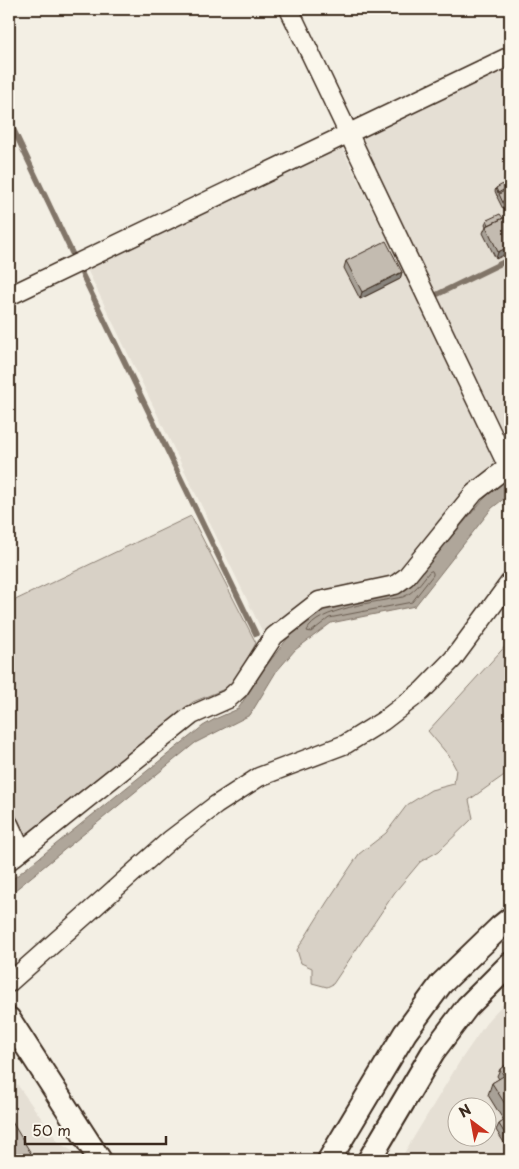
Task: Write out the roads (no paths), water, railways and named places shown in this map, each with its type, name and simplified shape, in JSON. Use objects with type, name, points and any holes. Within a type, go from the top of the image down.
[{"type":"street","points":[[9,824],[15,856],[192,715],[228,698],[239,689],[274,636],[319,602],[395,585],[406,577],[474,493],[509,466],[289,9]]},
{"type":"street","points":[[9,296],[510,56]]},
{"type":"street","points":[[9,983],[170,840],[216,805],[259,777],[346,744],[384,721],[422,691],[453,659],[510,582]]},
{"type":"street","points":[[329,1160],[405,1033],[441,984],[510,919]]},
{"type":"street","points":[[369,1160],[433,1052],[467,1007],[510,964]]},
{"type":"street","points":[[9,1019],[100,1160]]},
{"type":"water","points":[[510,476],[510,494],[492,508],[415,606],[331,623],[295,650],[276,672],[250,715],[195,743],[9,895],[9,882],[203,726],[238,709],[264,669],[287,639],[313,617],[323,610],[336,605],[402,592],[407,589],[482,501]]},
{"type":"waterway","points":[[9,120],[73,255]]},
{"type":"waterway","points":[[438,294],[510,259]]},
{"type":"waterway","points":[[82,274],[256,634]]}]
